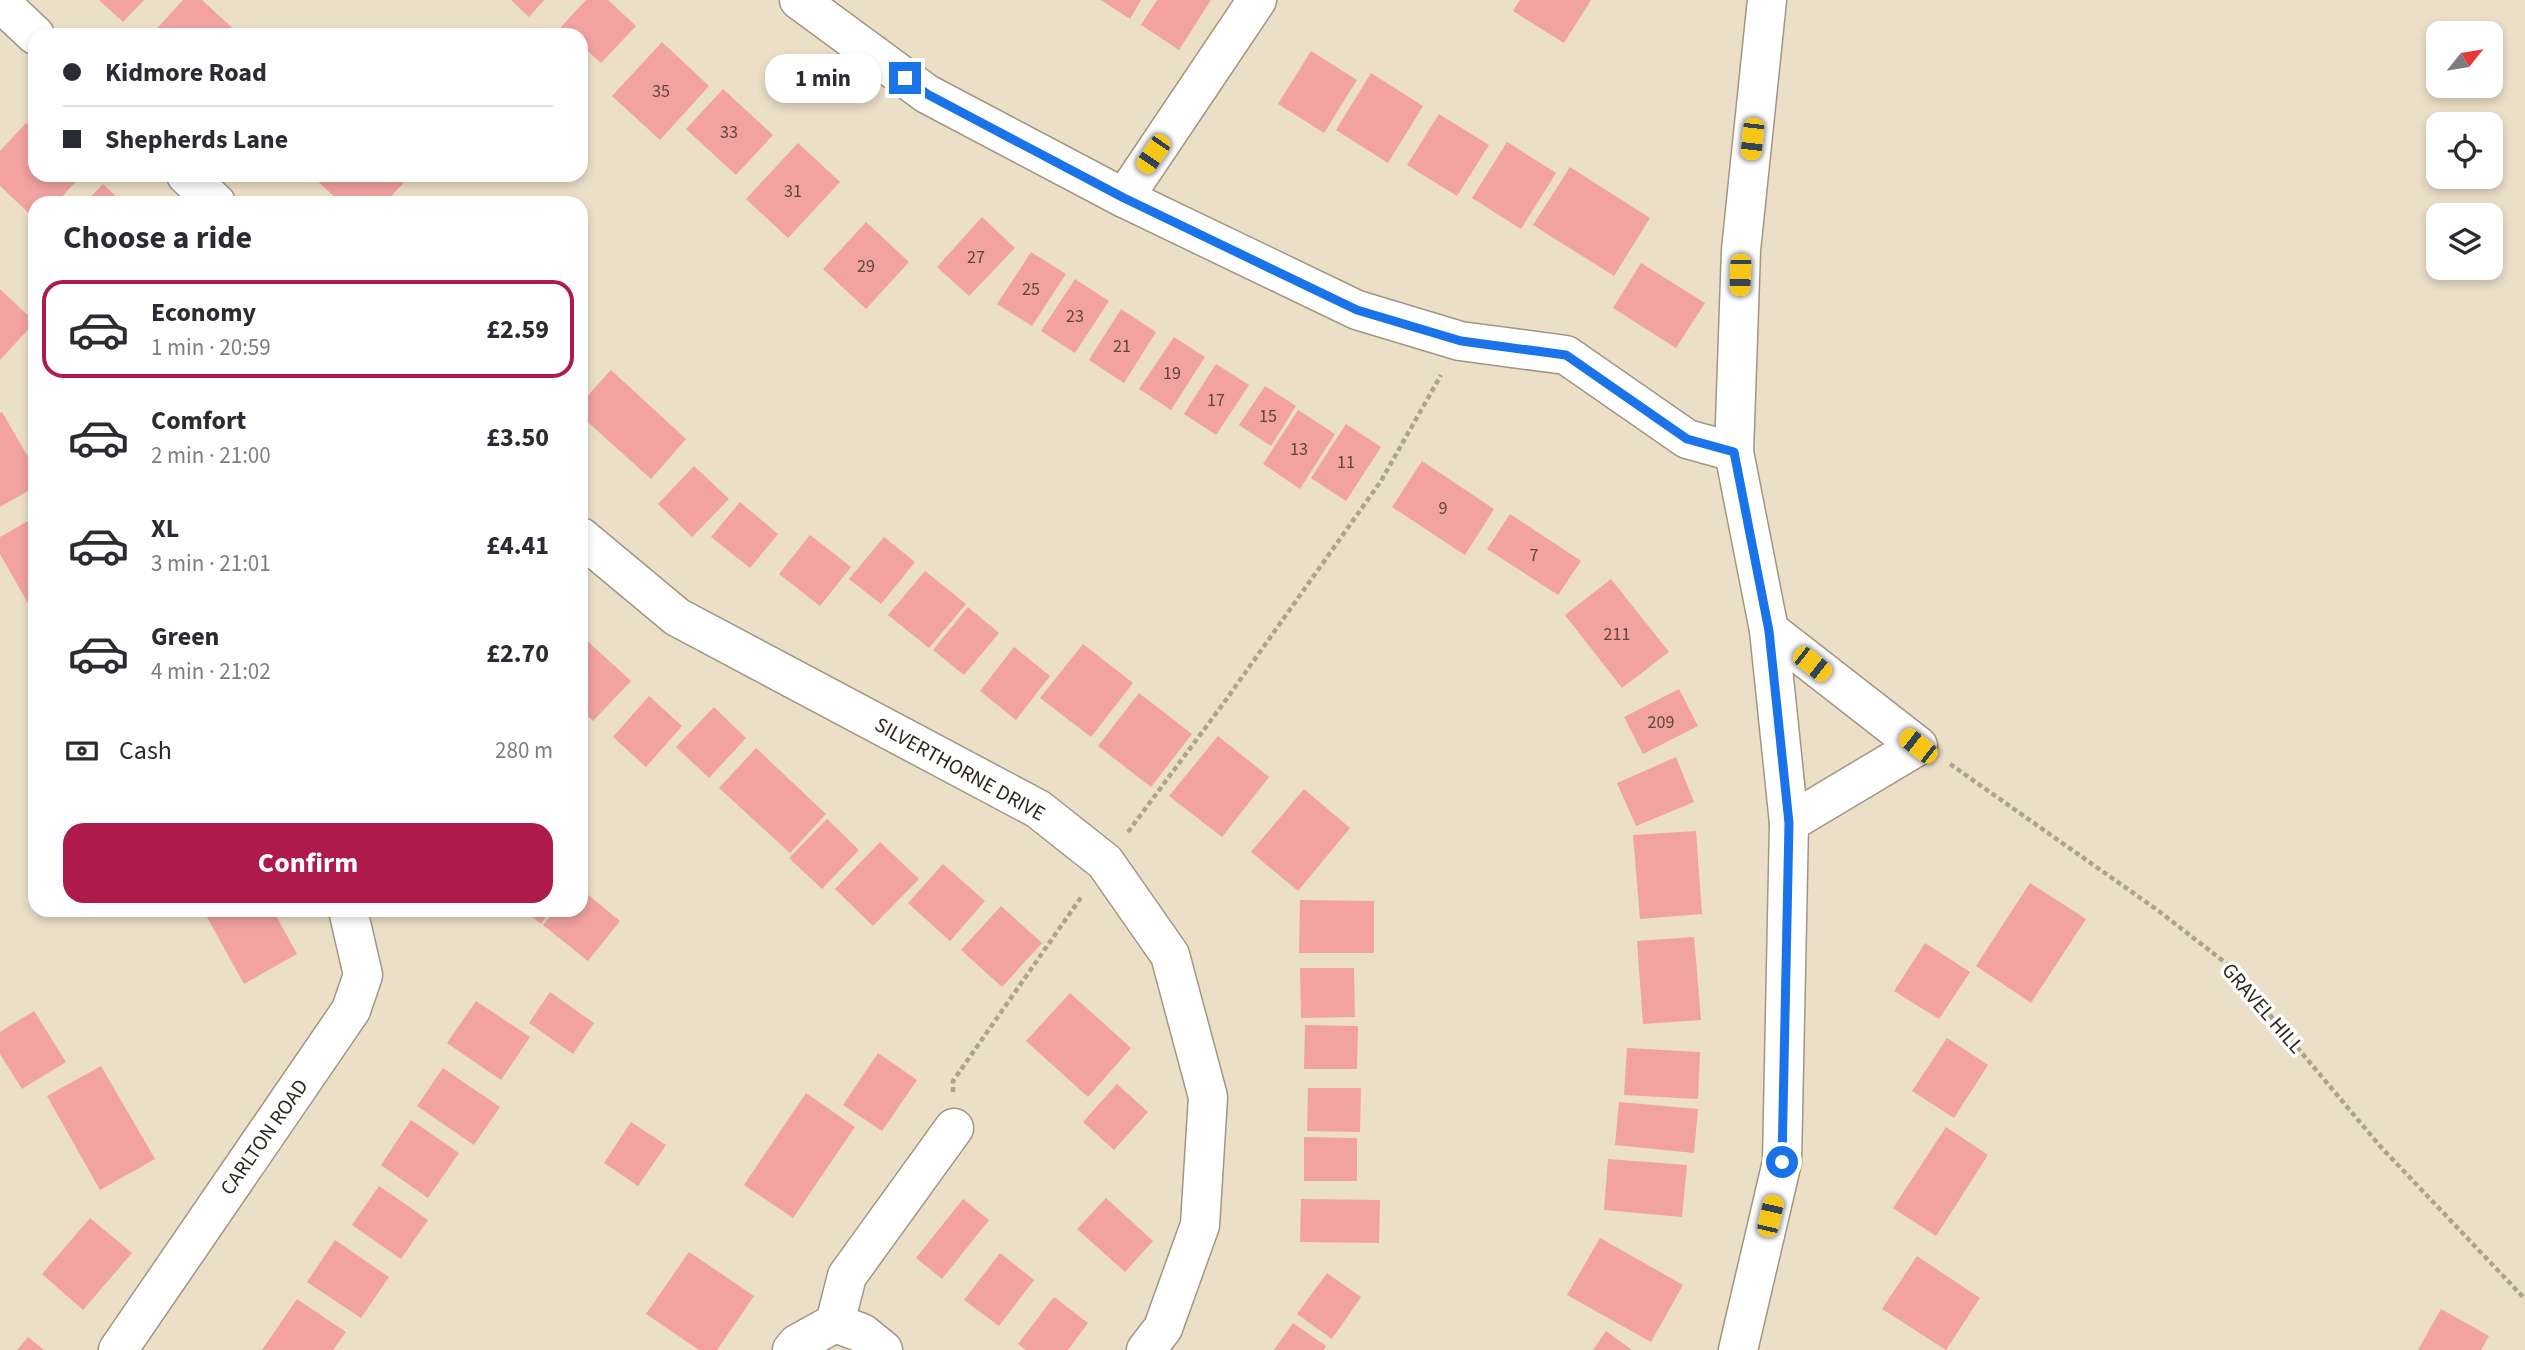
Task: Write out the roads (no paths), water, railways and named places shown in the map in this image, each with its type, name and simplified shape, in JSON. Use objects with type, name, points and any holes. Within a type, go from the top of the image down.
[{"type":"street","points":[[799,0],[927,94],[1124,198],[1357,310],[1461,341],[1566,355],[1687,439],[1734,452]]},
{"type":"street","points":[[1124,198],[1257,0]]},
{"type":"street","points":[[1738,1350],[1782,1162],[1789,823],[1769,631],[1734,452],[1741,250],[1767,0]]},
{"type":"street","points":[[0,2],[28,28]]},
{"type":"street","points":[[194,182],[208,196]]},
{"type":"street","name":"SILVERTHORNE DRIVE","points":[[588,543],[677,617],[1038,809],[1105,863],[1170,955],[1208,1097],[1200,1225],[1163,1328],[1146,1350]]},
{"type":"street","points":[[1769,631],[1918,746],[1789,823]]},
{"type":"street","name":"CARLTON ROAD","points":[[118,1350],[351,1010],[363,975],[350,917]]},
{"type":"street","points":[[792,1350],[797,1344],[835,1323],[847,1276],[954,1128]]},
{"type":"street","points":[[835,1323],[862,1333],[883,1350]]}]
